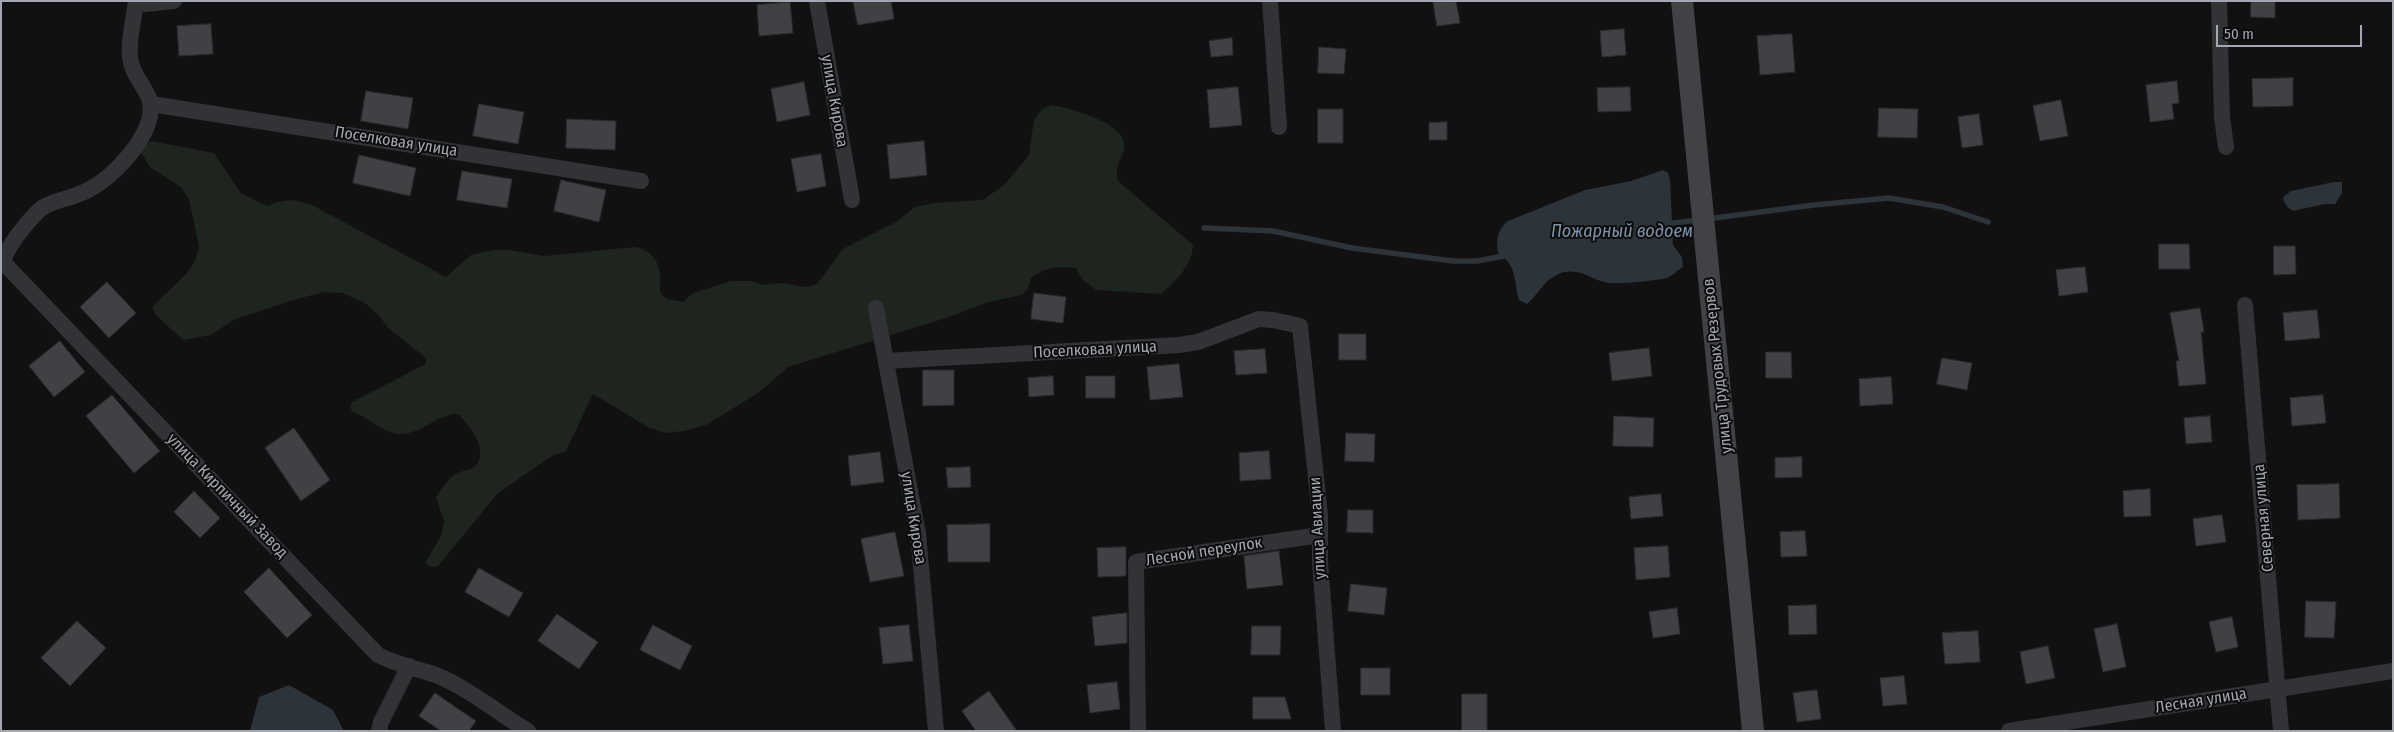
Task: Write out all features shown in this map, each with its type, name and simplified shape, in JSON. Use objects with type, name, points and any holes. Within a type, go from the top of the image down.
[{"type":"main road","name":"улица Трудовых Резервов","points":[[1682,1],[1753,731]]},
{"type":"street","points":[[136,1],[130,42],[130,58],[132,66],[151,104]]},
{"type":"street","points":[[140,1],[145,4],[174,1]]},
{"type":"street","name":"улица Кирова","points":[[816,1],[852,200]]},
{"type":"street","points":[[1270,1],[1279,127]]},
{"type":"street","points":[[2220,1],[2222,117],[2226,148]]},
{"type":"street","name":"Поселковая улица","points":[[151,104],[641,181]]},
{"type":"street","name":"улица Кирпичный Завод","points":[[151,104],[149,119],[142,136],[124,161],[87,192],[42,208],[7,248],[3,257],[4,263],[378,655],[395,664],[409,666]]},
{"type":"street","name":"Северная улица","points":[[2245,306],[2281,731]]},
{"type":"street","name":"улица Кирова","points":[[876,308],[918,534],[936,731]]},
{"type":"street","name":"Поселковая улица","points":[[886,361],[1179,345],[1198,342],[1259,319],[1300,326]]},
{"type":"street","name":"улица Авиации","points":[[1300,326],[1320,535],[1320,562],[1333,706],[1333,731]]},
{"type":"street","name":"Лесной переулок","points":[[1138,731],[1136,562],[1320,535]]},
{"type":"street","points":[[379,731],[381,722],[409,666],[449,682],[528,731]]},
{"type":"street","name":"Лесная улица","points":[[2009,731],[2393,671]]},
{"type":"shaded area","points":[[1052,105],[1094,117],[1121,135],[1124,147],[1117,170],[1118,181],[1193,245],[1187,266],[1161,294],[1096,290],[1082,279],[1076,268],[1058,267],[1047,269],[1031,278],[1028,289],[1022,295],[989,302],[946,318],[788,367],[758,393],[706,425],[684,431],[664,433],[648,427],[593,394],[566,451],[552,456],[498,493],[438,566],[431,567],[425,563],[441,536],[444,521],[436,497],[453,476],[474,467],[479,461],[480,447],[477,439],[458,414],[443,417],[413,432],[398,434],[380,427],[352,411],[350,407],[352,402],[426,364],[426,358],[388,328],[380,317],[365,303],[342,293],[324,292],[297,299],[233,320],[211,335],[183,340],[156,315],[152,307],[186,274],[195,261],[199,246],[189,200],[181,187],[151,168],[141,153],[144,146],[151,141],[214,153],[241,193],[267,206],[289,200],[312,205],[446,277],[471,255],[493,250],[510,250],[544,256],[635,247],[645,250],[658,264],[661,294],[667,299],[683,302],[693,293],[731,281],[751,281],[764,285],[782,283],[805,287],[817,284],[843,249],[896,222],[915,207],[934,203],[983,200],[1004,185],[1029,155],[1034,120],[1042,109]]},
{"type":"water","name":"Пожарный водоем","points":[[1663,170],[1668,173],[1670,180],[1673,245],[1682,257],[1683,267],[1667,278],[1622,283],[1609,283],[1574,272],[1561,273],[1550,279],[1527,304],[1519,300],[1512,268],[1498,253],[1498,236],[1508,221],[1585,190],[1631,181]]},
{"type":"water","points":[[2342,182],[2342,193],[2335,204],[2325,204],[2293,211],[2284,202],[2283,197],[2291,191]]},
{"type":"water","points":[[289,685],[333,710],[344,731],[250,731],[259,697]]},
{"type":"building","points":[[853,1],[891,1],[894,19],[858,25]]},
{"type":"building","points":[[1433,1],[1456,1],[1460,23],[1437,26]]},
{"type":"building","points":[[2251,1],[2275,1],[2275,18],[2251,17]]},
{"type":"building","points":[[790,2],[793,33],[759,36],[757,5]]},
{"type":"building","points":[[211,24],[213,54],[179,56],[177,26]]},
{"type":"building","points":[[1624,29],[1626,55],[1602,57],[1600,31]]},
{"type":"building","points":[[1792,34],[1795,72],[1760,75],[1757,36]]},
{"type":"building","points":[[1232,38],[1233,55],[1211,57],[1209,41]]},
{"type":"building","points":[[1319,47],[1346,49],[1344,74],[1318,73]]},
{"type":"building","points":[[2293,78],[2293,106],[2253,107],[2252,79]]},
{"type":"building","points":[[2177,81],[2179,103],[2172,104],[2174,119],[2150,122],[2146,85]]},
{"type":"building","points":[[804,82],[810,115],[777,122],[771,89]]},
{"type":"building","points":[[1238,87],[1242,125],[1210,128],[1207,90]]},
{"type":"building","points":[[1630,87],[1631,111],[1598,112],[1597,88]]},
{"type":"building","points":[[366,91],[413,98],[408,129],[361,121]]},
{"type":"building","points":[[2061,100],[2068,136],[2040,141],[2033,106]]},
{"type":"building","points":[[479,104],[524,112],[518,144],[473,136]]},
{"type":"building","points":[[1879,108],[1918,109],[1917,138],[1878,137]]},
{"type":"building","points":[[1318,109],[1343,109],[1343,143],[1318,143]]},
{"type":"building","points":[[1979,114],[1983,145],[1962,148],[1958,117]]},
{"type":"building","points":[[567,119],[616,121],[615,150],[566,148]]},
{"type":"building","points":[[1447,122],[1447,140],[1429,140],[1429,123]]},
{"type":"building","points":[[924,141],[927,175],[890,179],[887,145]]},
{"type":"building","points":[[821,154],[826,186],[797,192],[791,159]]},
{"type":"building","points":[[359,155],[416,168],[410,196],[353,183]]},
{"type":"building","points":[[462,171],[512,179],[507,208],[457,200]]},
{"type":"building","points":[[561,180],[606,190],[599,222],[554,211]]},
{"type":"building","points":[[2159,244],[2189,244],[2190,269],[2159,269]]},
{"type":"building","points":[[2274,246],[2295,246],[2296,274],[2274,275]]},
{"type":"building","points":[[2085,267],[2088,292],[2059,296],[2056,270]]},
{"type":"building","points":[[107,282],[136,313],[109,338],[80,307]]},
{"type":"building","points":[[1034,293],[1066,297],[1063,323],[1031,319]]},
{"type":"building","points":[[2200,308],[2204,332],[2201,332],[2206,384],[2179,386],[2176,361],[2179,361],[2170,313]]},
{"type":"building","points":[[2317,310],[2320,338],[2285,341],[2283,313]]},
{"type":"building","points":[[1339,334],[1366,334],[1366,360],[1339,360]]},
{"type":"building","points":[[60,341],[85,372],[54,397],[29,366]]},
{"type":"building","points":[[1649,348],[1652,376],[1612,381],[1609,353]]},
{"type":"building","points":[[1265,349],[1267,373],[1236,375],[1234,351]]},
{"type":"building","points":[[1766,352],[1791,352],[1792,378],[1766,378]]},
{"type":"building","points":[[1942,358],[1972,363],[1967,390],[1937,384]]},
{"type":"building","points":[[1179,364],[1183,397],[1150,400],[1147,367]]},
{"type":"building","points":[[923,370],[954,370],[954,405],[923,406]]},
{"type":"building","points":[[1053,376],[1054,395],[1029,397],[1028,378]]},
{"type":"building","points":[[1086,376],[1115,376],[1115,398],[1086,398]]},
{"type":"building","points":[[1891,377],[1893,404],[1860,406],[1859,379]]},
{"type":"building","points":[[112,395],[160,451],[134,473],[86,416]]},
{"type":"building","points":[[2323,395],[2326,423],[2292,426],[2290,398]]},
{"type":"building","points":[[1614,416],[1654,418],[1653,447],[1613,446]]},
{"type":"building","points":[[2210,416],[2212,442],[2186,444],[2184,418]]},
{"type":"building","points":[[294,428],[330,480],[301,501],[265,448]]},
{"type":"building","points":[[1346,433],[1375,434],[1374,462],[1345,461]]},
{"type":"building","points":[[1269,451],[1271,479],[1240,481],[1239,453]]},
{"type":"building","points":[[880,452],[884,482],[851,486],[848,456]]},
{"type":"building","points":[[1802,457],[1802,477],[1775,478],[1775,458]]},
{"type":"building","points":[[970,467],[971,487],[948,488],[946,468]]},
{"type":"building","points":[[2339,484],[2340,518],[2298,520],[2297,485]]},
{"type":"building","points":[[2150,489],[2151,516],[2124,517],[2123,491]]},
{"type":"building","points":[[194,491],[220,518],[200,538],[174,512]]},
{"type":"building","points":[[1661,494],[1663,516],[1631,519],[1629,497]]},
{"type":"building","points":[[1348,510],[1373,510],[1373,533],[1347,532]]},
{"type":"building","points":[[2222,515],[2226,542],[2196,546],[2193,519]]},
{"type":"building","points":[[990,524],[990,562],[948,562],[947,525]]},
{"type":"building","points":[[1805,531],[1807,556],[1781,557],[1780,532]]},
{"type":"building","points":[[895,532],[904,576],[870,582],[861,539]]},
{"type":"building","points":[[1668,546],[1670,577],[1636,580],[1634,548]]},
{"type":"building","points":[[1126,547],[1126,576],[1098,577],[1097,548]]},
{"type":"building","points":[[1279,551],[1283,585],[1247,589],[1244,556]]},
{"type":"building","points":[[269,568],[312,615],[287,638],[244,592]]},
{"type":"building","points":[[479,568],[523,593],[509,617],[465,592]]},
{"type":"building","points":[[1351,584],[1387,588],[1384,615],[1348,611]]},
{"type":"building","points":[[2306,601],[2336,602],[2334,638],[2305,637]]},
{"type":"building","points":[[1816,605],[1817,634],[1789,635],[1788,606]]},
{"type":"building","points":[[1677,608],[1680,634],[1653,638],[1649,612]]},
{"type":"building","points":[[1127,613],[1127,643],[1095,646],[1092,617]]},
{"type":"building","points":[[557,614],[598,642],[579,669],[538,641]]},
{"type":"building","points":[[2232,617],[2238,647],[2216,652],[2209,622]]},
{"type":"building","points":[[77,621],[106,648],[70,686],[41,658]]},
{"type":"building","points":[[2117,624],[2126,667],[2103,672],[2094,629]]},
{"type":"building","points":[[653,625],[692,646],[680,670],[640,650]]},
{"type":"building","points":[[909,625],[913,661],[883,664],[879,628]]},
{"type":"building","points":[[1252,626],[1281,626],[1280,655],[1251,655]]},
{"type":"building","points":[[1978,631],[1980,662],[1945,664],[1942,633]]},
{"type":"building","points":[[2048,646],[2055,678],[2026,684],[2020,652]]},
{"type":"building","points":[[1361,668],[1390,668],[1390,695],[1361,695]]},
{"type":"building","points":[[1904,676],[1907,704],[1883,706],[1880,678]]},
{"type":"building","points":[[1117,682],[1120,709],[1090,713],[1087,685]]},
{"type":"building","points":[[1817,690],[1821,719],[1797,722],[1793,693]]},
{"type":"building","points":[[989,691],[1017,731],[976,731],[962,711]]},
{"type":"building","points":[[435,693],[476,721],[469,731],[441,731],[419,716]]},
{"type":"building","points":[[1462,694],[1487,694],[1487,731],[1462,731]]},
{"type":"building","points":[[1253,697],[1285,697],[1291,719],[1253,719]]},
{"type":"waterway","points":[[1707,219],[1814,205],[1889,198],[1943,207],[1988,222]]},
{"type":"waterway","points":[[1665,224],[1698,220]]},
{"type":"waterway","points":[[1204,228],[1273,231],[1352,248],[1453,261],[1477,261],[1509,255]]}]
